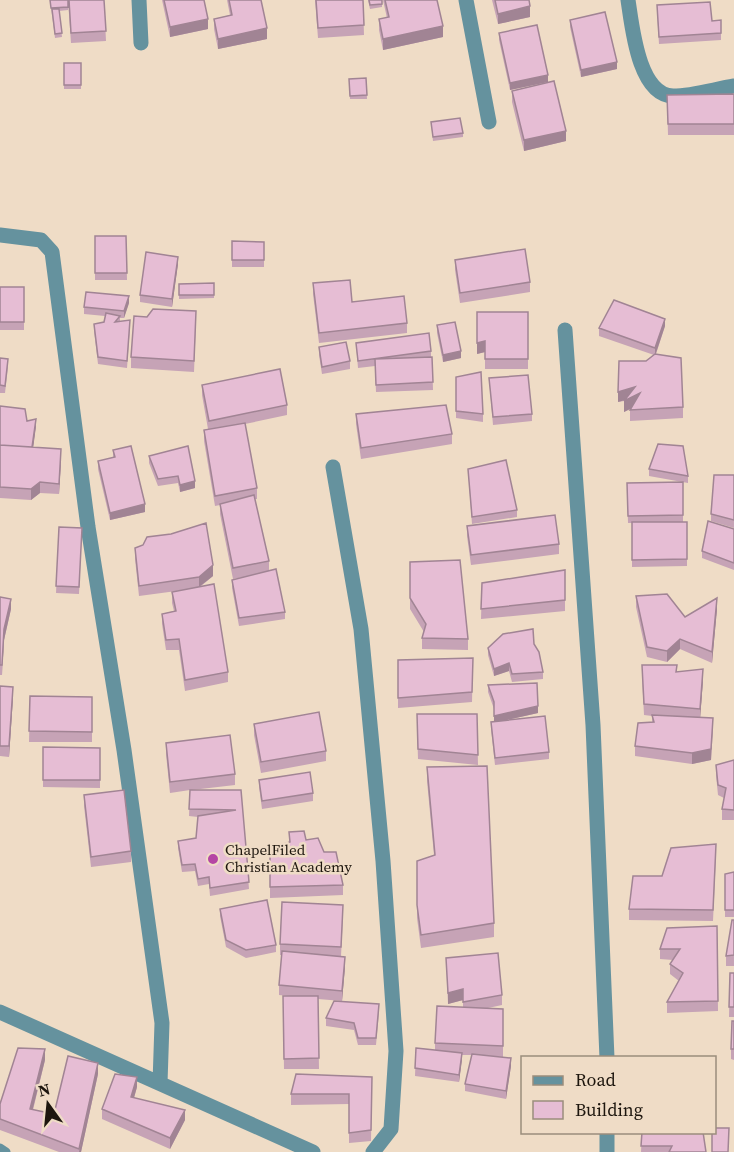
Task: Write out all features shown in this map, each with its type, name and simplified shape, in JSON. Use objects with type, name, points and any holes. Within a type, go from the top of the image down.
[{"type":"street","points":[[139,0],[141,43]]},
{"type":"street","points":[[466,0],[489,122]]},
{"type":"street","points":[[628,0],[638,57],[652,84],[661,93],[672,96],[734,86]]},
{"type":"street","points":[[0,236],[41,240],[52,252],[88,527],[124,750],[162,1023],[160,1083]]},
{"type":"street","points":[[565,330],[593,726],[607,1056]]},
{"type":"street","points":[[333,467],[361,629],[383,861],[396,1051],[391,1129],[373,1152]]},
{"type":"street","points":[[0,1012],[313,1152]]},
{"type":"street","points":[[606,1152],[607,1134]]},
{"type":"lane","points":[[0,1148],[6,1152]]},
{"type":"building","points":[[50,0],[68,0],[68,7],[51,8]]},
{"type":"building","points":[[69,0],[104,0],[106,31],[71,33]]},
{"type":"building","points":[[164,0],[204,0],[208,19],[170,27]]},
{"type":"building","points":[[229,0],[261,0],[267,28],[218,39],[214,19],[232,15]]},
{"type":"building","points":[[316,0],[363,0],[364,25],[318,28]]},
{"type":"building","points":[[369,0],[382,0],[382,4],[370,5]]},
{"type":"building","points":[[385,0],[437,0],[443,26],[383,39],[379,19],[389,17]]},
{"type":"building","points":[[495,0],[529,0],[530,6],[498,14]]},
{"type":"building","points":[[710,2],[712,21],[721,20],[721,33],[659,37],[657,5]]},
{"type":"building","points":[[52,9],[59,9],[62,33],[55,34]]},
{"type":"building","points":[[605,12],[617,62],[581,70],[570,20]]},
{"type":"building","points":[[537,25],[548,75],[510,83],[499,33]]},
{"type":"building","points":[[64,63],[81,63],[81,85],[64,85]]},
{"type":"building","points":[[366,78],[367,95],[350,96],[349,79]]},
{"type":"building","points":[[554,81],[566,131],[524,140],[512,91]]},
{"type":"building","points":[[734,94],[734,124],[668,124],[667,95]]},
{"type":"building","points":[[460,118],[463,133],[433,137],[431,122]]},
{"type":"building","points":[[95,236],[126,236],[127,273],[95,273]]},
{"type":"building","points":[[232,241],[264,242],[264,260],[232,260]]},
{"type":"building","points":[[525,249],[530,282],[460,293],[455,260]]},
{"type":"building","points":[[146,252],[178,257],[172,299],[140,295]]},
{"type":"building","points":[[350,280],[352,302],[404,296],[407,323],[319,333],[313,283]]},
{"type":"building","points":[[214,283],[214,295],[179,295],[179,284]]},
{"type":"building","points":[[0,287],[24,287],[24,322],[0,322]]},
{"type":"building","points":[[86,292],[129,296],[124,311],[84,307]]},
{"type":"building","points":[[614,300],[665,319],[655,348],[599,328]]},
{"type":"building","points":[[153,309],[196,311],[194,361],[131,357],[134,316],[147,317]]},
{"type":"building","points":[[477,312],[528,312],[528,359],[485,359],[485,341],[477,343]]},
{"type":"building","points":[[106,313],[120,316],[115,322],[130,320],[127,361],[98,357],[94,324],[104,322]]},
{"type":"building","points":[[455,322],[461,351],[443,355],[437,325]]},
{"type":"building","points":[[429,333],[431,351],[358,361],[356,343]]},
{"type":"building","points":[[346,342],[350,361],[322,367],[319,347]]},
{"type":"building","points":[[655,354],[681,358],[683,407],[630,410],[640,393],[624,401],[635,387],[618,392],[619,361],[646,361]]},
{"type":"building","points":[[432,357],[433,382],[376,385],[375,359]]},
{"type":"building","points":[[0,358],[8,359],[5,386],[0,385]]},
{"type":"building","points":[[280,369],[287,405],[209,421],[202,385]]},
{"type":"building","points":[[481,372],[483,414],[456,411],[456,377]]},
{"type":"building","points":[[528,375],[532,414],[493,417],[489,378]]},
{"type":"building","points":[[446,405],[452,434],[361,448],[356,414]]},
{"type":"building","points":[[0,406],[25,409],[27,421],[36,419],[32,447],[0,445]]},
{"type":"building","points":[[245,423],[257,488],[215,496],[204,430]]},
{"type":"building","points":[[658,444],[683,446],[688,476],[649,469]]},
{"type":"building","points":[[0,445],[61,449],[59,484],[40,482],[31,489],[0,487]]},
{"type":"building","points":[[131,446],[145,504],[110,513],[98,461],[115,457],[113,450]]},
{"type":"building","points":[[188,446],[195,481],[180,485],[178,476],[158,479],[149,456]]},
{"type":"building","points":[[506,460],[517,510],[472,517],[468,469]]},
{"type":"building","points":[[714,475],[734,475],[734,520],[711,514]]},
{"type":"building","points":[[683,482],[683,515],[628,516],[627,483]]},
{"type":"building","points":[[254,495],[269,561],[233,568],[220,504]]},
{"type":"building","points":[[555,515],[559,544],[471,555],[467,526]]},
{"type":"building","points":[[708,521],[734,529],[734,563],[702,551]]},
{"type":"building","points":[[632,522],[687,522],[687,559],[632,560]]},
{"type":"building","points":[[206,523],[213,565],[199,577],[139,586],[135,548],[143,545],[147,537],[171,534]]},
{"type":"building","points":[[59,527],[82,528],[79,587],[56,586]]},
{"type":"building","points":[[460,560],[468,639],[422,638],[426,624],[410,598],[410,562]]},
{"type":"building","points":[[276,569],[285,612],[239,618],[232,580]]},
{"type":"building","points":[[565,570],[565,600],[481,609],[482,583]]},
{"type":"building","points":[[214,584],[228,672],[185,680],[179,639],[166,640],[162,614],[176,611],[172,592]]},
{"type":"building","points":[[667,594],[685,617],[717,598],[712,652],[680,639],[667,651],[647,647],[636,596]]},
{"type":"building","points":[[0,597],[11,599],[4,629],[2,665],[0,665]]},
{"type":"building","points":[[533,629],[534,644],[539,652],[543,672],[512,674],[509,663],[494,669],[488,648],[503,634]]},
{"type":"building","points":[[473,658],[472,692],[398,698],[398,660]]},
{"type":"building","points":[[642,665],[677,665],[676,672],[703,669],[700,709],[644,704]]},
{"type":"building","points":[[537,683],[538,706],[494,716],[494,702],[488,685]]},
{"type":"building","points":[[0,686],[13,687],[9,746],[0,746]]},
{"type":"building","points":[[30,696],[92,697],[92,732],[29,731]]},
{"type":"building","points":[[319,712],[326,751],[261,762],[254,724]]},
{"type":"building","points":[[417,714],[477,714],[478,755],[418,749]]},
{"type":"building","points":[[652,715],[713,718],[711,749],[692,753],[635,746],[638,723],[654,722]]},
{"type":"building","points":[[545,716],[549,752],[495,758],[491,722]]},
{"type":"building","points":[[230,735],[235,774],[170,782],[166,743]]},
{"type":"building","points":[[43,747],[100,748],[100,780],[43,780]]},
{"type":"building","points":[[734,760],[734,810],[722,809],[726,788],[718,785],[716,765]]},
{"type":"building","points":[[487,766],[494,923],[421,935],[417,905],[417,861],[435,855],[427,767]]},
{"type":"building","points":[[310,772],[313,793],[262,801],[259,780]]},
{"type":"building","points":[[124,790],[131,851],[91,857],[84,795]]},
{"type":"building","name":"ChapelFiled Christian Academy","points":[[190,790],[241,790],[249,882],[210,888],[209,877],[198,879],[195,864],[182,865],[178,841],[196,838],[198,816],[236,810],[189,809]]},
{"type":"building","points":[[304,831],[306,840],[318,838],[324,852],[336,852],[343,885],[270,887],[270,848],[290,842],[289,832]]},
{"type":"building","points":[[716,844],[713,910],[629,909],[633,876],[662,876],[671,848]]},
{"type":"building","points":[[734,872],[734,910],[725,910],[725,874]]},
{"type":"building","points":[[267,900],[276,945],[246,950],[226,940],[220,909]]},
{"type":"building","points":[[282,902],[343,905],[341,947],[280,944]]},
{"type":"building","points":[[732,920],[734,920],[734,955],[726,956]]},
{"type":"building","points":[[717,926],[718,1001],[667,1002],[683,973],[670,964],[680,949],[660,949],[667,928]]},
{"type":"building","points":[[282,951],[345,957],[342,991],[279,985]]},
{"type":"building","points":[[498,953],[502,995],[463,1002],[463,989],[448,993],[446,958]]},
{"type":"building","points":[[730,973],[734,973],[734,1007],[729,1007]]},
{"type":"building","points":[[283,996],[318,996],[319,1058],[284,1059]]},
{"type":"building","points":[[334,1001],[379,1004],[376,1038],[358,1038],[354,1023],[326,1018]]},
{"type":"building","points":[[437,1006],[503,1009],[503,1046],[435,1043]]},
{"type":"building","points":[[732,1021],[734,1021],[734,1049],[731,1049]]},
{"type":"building","points":[[18,1048],[45,1049],[30,1109],[54,1114],[68,1056],[98,1063],[79,1149],[0,1119],[0,1104]]},
{"type":"building","points":[[416,1048],[462,1053],[459,1075],[415,1068]]},
{"type":"building","points":[[472,1054],[511,1058],[506,1091],[465,1084]]},
{"type":"building","points":[[115,1074],[137,1077],[131,1097],[185,1110],[170,1138],[102,1109]]},
{"type":"building","points":[[296,1074],[372,1077],[371,1130],[349,1133],[349,1094],[291,1094]]},
{"type":"building","points":[[716,1128],[729,1128],[728,1152],[712,1152],[712,1134],[716,1134]]},
{"type":"building","points":[[642,1134],[703,1134],[706,1152],[669,1152],[672,1146],[641,1146]]},
{"type":"place","name":"ChapelFiled Christian Academy","points":[[213,859]]}]
